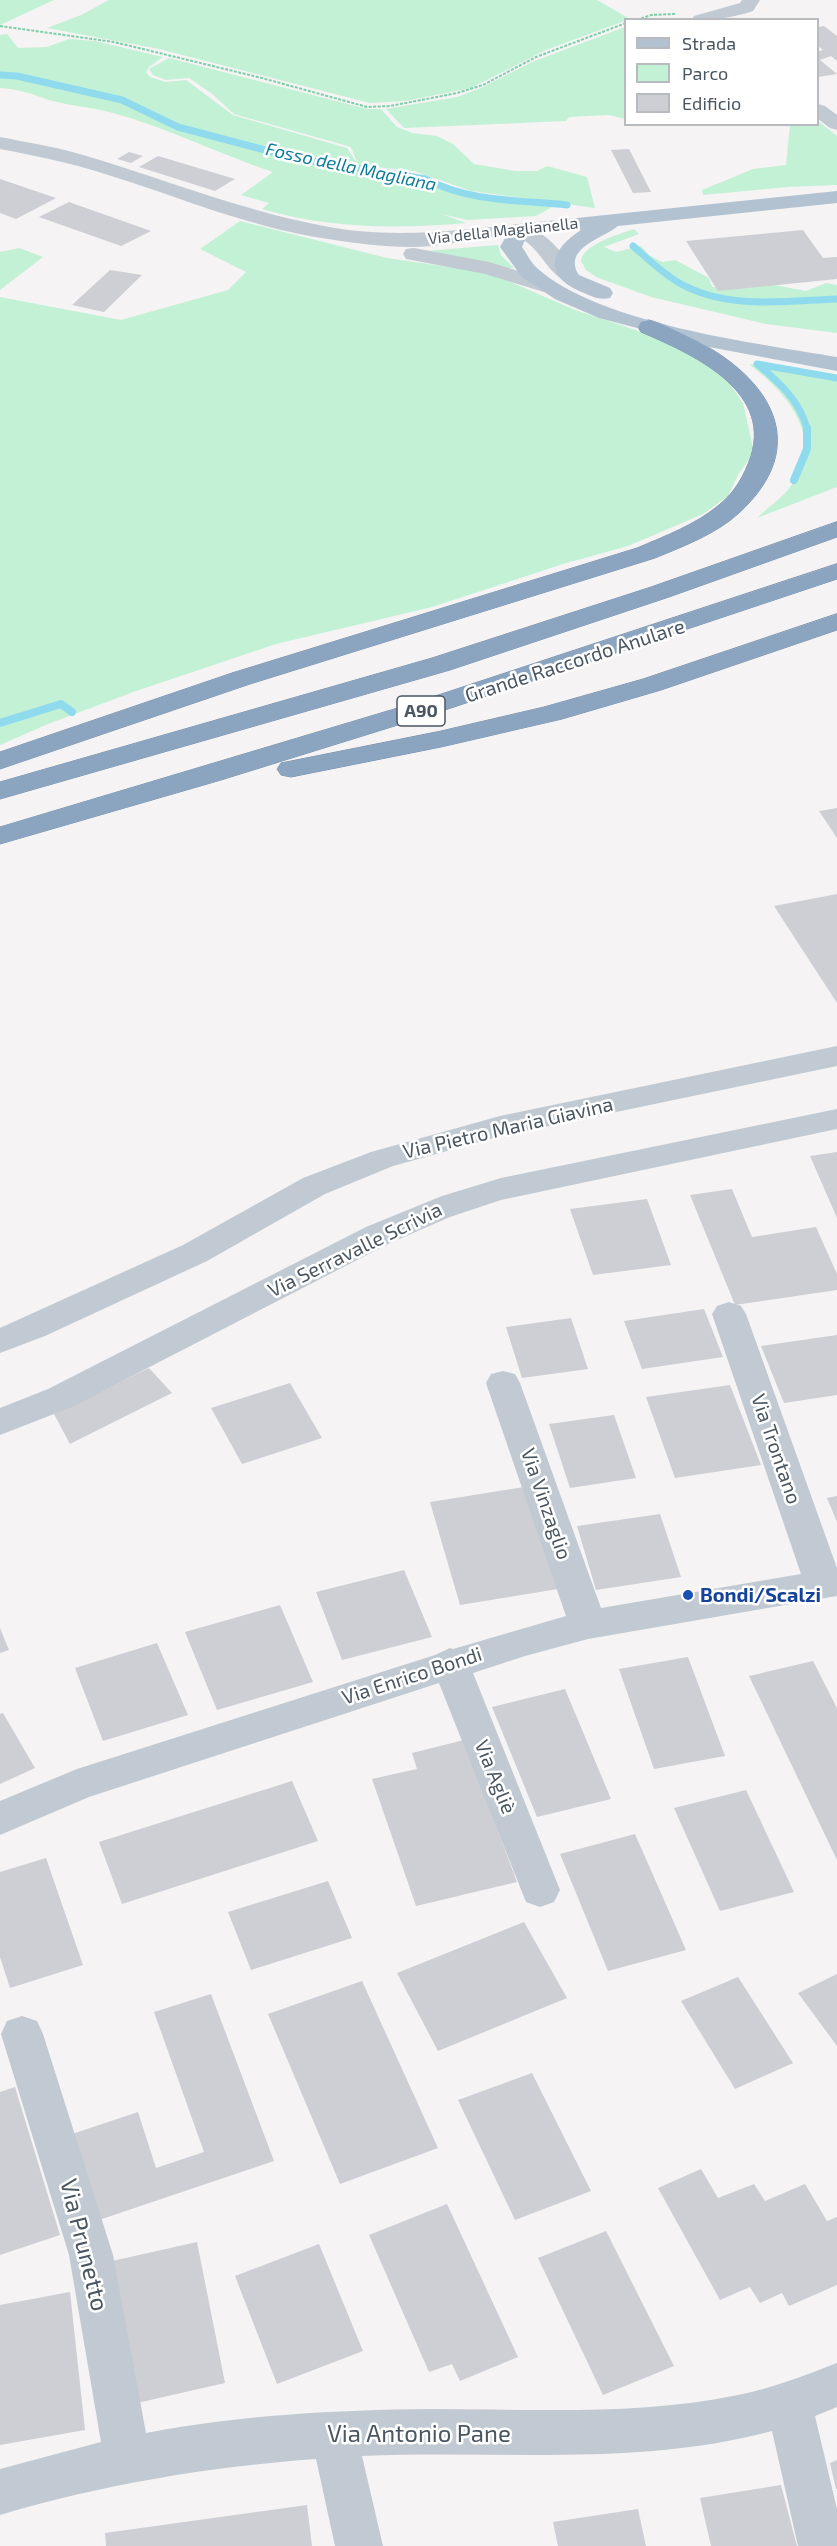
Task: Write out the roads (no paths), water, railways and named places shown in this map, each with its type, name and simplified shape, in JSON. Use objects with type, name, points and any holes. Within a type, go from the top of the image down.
[{"type":"highway","points":[[0,760],[220,684],[646,553],[692,534],[721,515],[742,497],[763,461],[767,435],[761,411],[748,390],[719,362],[684,342],[649,327]]},
{"type":"highway","name":"Grande Raccordo Anulare","points":[[0,791],[441,664],[660,592],[837,529]]},
{"type":"highway","name":"Grande Raccordo Anulare","points":[[0,836],[454,700],[653,636],[837,571]]},
{"type":"highway","points":[[104,806],[417,744],[552,714],[643,687],[837,622]]},
{"type":"main road","name":"Via della Maglianella","points":[[519,230],[837,197]]},
{"type":"main road","points":[[628,218],[596,229],[580,239],[567,255],[568,276],[589,288],[658,311],[771,336],[837,345]]},
{"type":"main road","points":[[519,230],[511,246],[515,259],[547,286],[587,306],[649,327],[837,364]]},
{"type":"street","points":[[707,18],[747,7],[751,0]]},
{"type":"street","points":[[819,111],[837,124]]},
{"type":"street","name":"Via della Maglianella","points":[[0,143],[68,157],[246,215],[336,234],[382,239],[429,240],[519,230]]},
{"type":"street","points":[[519,230],[546,247],[568,276]]},
{"type":"street","points":[[336,234],[396,251],[489,268],[547,286]]},
{"type":"street","name":"Via Pietro Maria Giavina","points":[[0,1341],[195,1253],[314,1186],[382,1159],[500,1126],[837,1056]]},
{"type":"street","name":"Via Serravalle Scrivia","points":[[0,1422],[60,1398],[397,1226],[465,1198],[837,1119]]},
{"type":"street","name":"Via Trontano","points":[[729,1314],[830,1583]]},
{"type":"street","name":"Via Vinzaglio","points":[[503,1383],[588,1625]]},
{"type":"street","name":"Via Enrico Bondi","points":[[0,1819],[77,1785],[450,1663],[525,1641],[588,1625],[830,1583]]},
{"type":"street","name":"Via Agliè","points":[[450,1663],[540,1890]]},
{"type":"street","name":"Via Prunetto","points":[[22,2034],[91,2254],[128,2460]]},
{"type":"street","name":"Via Antonio Pane","points":[[0,2492],[68,2473],[128,2460],[249,2440],[334,2434],[433,2432],[613,2433],[708,2424],[789,2406],[837,2385]]},
{"type":"street","points":[[789,2406],[822,2546]]},
{"type":"street","points":[[334,2434],[359,2546]]},
{"type":"waterway","name":"Fosso della Magliana","points":[[0,75],[17,76],[122,100],[178,127],[299,159],[426,179],[442,187],[477,196],[567,205]]},
{"type":"waterway","name":"Fosso della Magliana","points":[[633,246],[674,280],[718,298],[758,302],[837,299]]},
{"type":"waterway","points":[[807,429],[794,401],[781,385],[757,364],[837,378]]},
{"type":"waterway","points":[[794,480],[807,449],[807,429]]},
{"type":"waterway","points":[[0,723],[61,704],[72,712]]},
{"type":"place","name":"Bondi/Scalzi","points":[[688,1595]]}]
